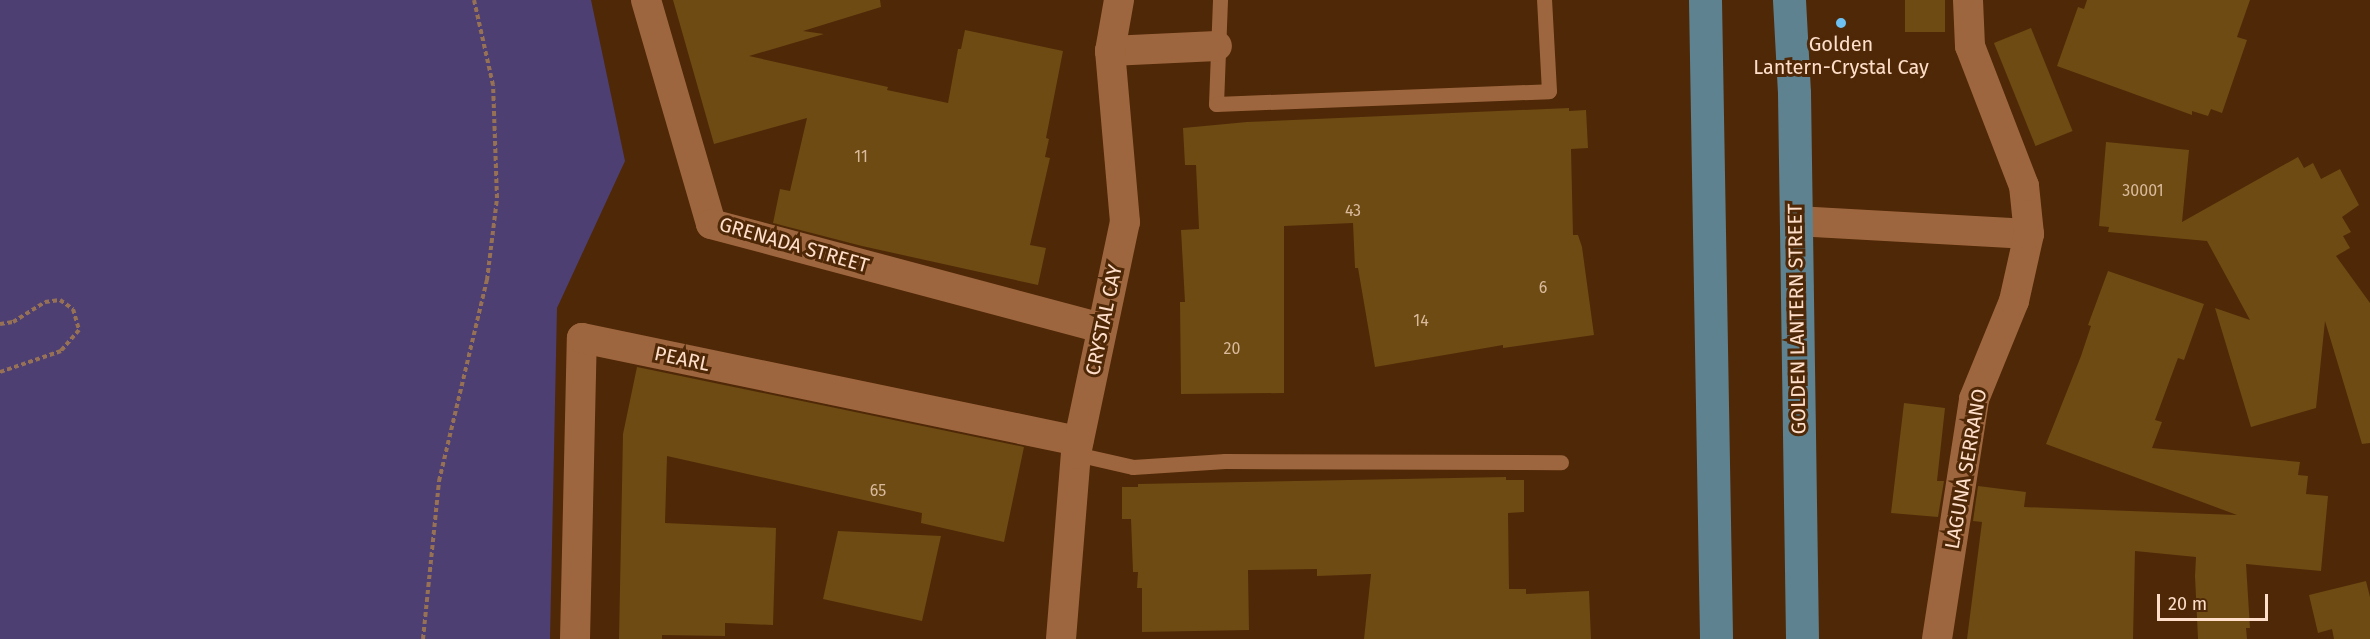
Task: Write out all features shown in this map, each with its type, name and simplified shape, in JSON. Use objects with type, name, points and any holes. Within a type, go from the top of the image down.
[{"type":"main road","points":[[1705,0],[1716,639]]},
{"type":"main road","name":"GOLDEN LANTERN STREET","points":[[1790,0],[1796,221],[1802,639]]},
{"type":"street","name":"GRENADA STREET","points":[[646,0],[711,224],[1101,328]]},
{"type":"street","name":"CRYSTAL CAY","points":[[1061,639],[1077,448],[1125,222],[1110,51],[1119,0]]},
{"type":"street","name":"LAGUNA SERRANO","points":[[1937,639],[1974,399],[2014,301],[2029,234],[2024,186],[1970,46],[1968,0]]},
{"type":"street","points":[[1110,51],[1217,46]]},
{"type":"street","points":[[1796,221],[2029,234]]},
{"type":"street","name":"PEARL","points":[[574,639],[582,338],[1077,448]]},
{"type":"lane","points":[[1220,0],[1216,104],[1549,91],[1544,0]]},
{"type":"lane","points":[[1077,448],[1133,467],[1225,461],[1561,462]]},
{"type":"path","points":[[423,639],[439,481],[488,280],[497,198],[493,85],[474,0]]},
{"type":"path","points":[[0,324],[14,322],[45,302],[60,300],[74,309],[79,330],[61,351],[0,372]]},
{"type":"shaded area","points":[[0,0],[591,0],[625,161],[557,308],[550,639],[0,639]]},
{"type":"building","points":[[673,0],[880,0],[881,7],[803,31],[824,34],[749,56],[948,103],[958,49],[961,49],[965,30],[1063,51],[1046,138],[1049,139],[1045,157],[1050,158],[1030,245],[1046,248],[1038,285],[862,246],[773,223],[780,189],[790,191],[807,118],[714,144]]},
{"type":"building","points":[[1905,0],[1945,0],[1945,32],[1905,32]]},
{"type":"building","points":[[2087,0],[2250,0],[2237,37],[2247,40],[2222,113],[2211,109],[2208,116],[2192,111],[2192,115],[2057,66],[2078,7],[2084,9]]},
{"type":"building","points":[[2031,28],[2073,131],[2035,146],[1994,43]]},
{"type":"building","points":[[1569,108],[1569,111],[1586,110],[1588,148],[1571,149],[1573,235],[1578,235],[1582,247],[1594,335],[1503,348],[1503,345],[1375,367],[1358,268],[1355,268],[1353,223],[1284,226],[1284,393],[1181,394],[1180,302],[1185,302],[1181,230],[1199,229],[1196,165],[1185,165],[1183,128],[1247,122]]},
{"type":"building","points":[[2106,142],[2189,150],[2182,222],[2298,157],[2304,168],[2313,163],[2321,179],[2340,169],[2359,205],[2342,217],[2351,232],[2343,236],[2350,248],[2336,256],[2370,303],[2370,443],[2362,444],[2325,321],[2316,408],[2251,427],[2215,308],[2250,320],[2207,241],[2108,232],[2109,227],[2099,226]]},
{"type":"building","points":[[2108,271],[2204,304],[2184,360],[2178,358],[2155,420],[2162,422],[2152,448],[2300,462],[2298,475],[2308,476],[2306,494],[2328,496],[2321,571],[2246,564],[2250,628],[2246,628],[2247,639],[2198,639],[2196,557],[2135,551],[2133,639],[1967,639],[1982,522],[1973,521],[1978,486],[2026,492],[2024,507],[2237,515],[2046,444],[2081,356],[2091,326],[2088,325]]},
{"type":"building","points":[[637,367],[1024,447],[1004,542],[921,523],[922,513],[667,456],[665,523],[776,528],[773,625],[725,623],[725,636],[662,635],[662,639],[619,639],[623,434]]},
{"type":"building","points":[[1904,403],[1945,408],[1937,481],[1944,481],[1938,517],[1891,513]]},
{"type":"building","points":[[1506,477],[1506,480],[1524,480],[1524,512],[1508,513],[1509,589],[1526,589],[1526,594],[1589,591],[1591,639],[1364,639],[1371,574],[1317,576],[1317,569],[1248,570],[1249,630],[1142,632],[1142,588],[1137,588],[1138,572],[1133,572],[1131,519],[1122,519],[1122,487],[1138,487],[1138,484]]},
{"type":"building","points":[[838,531],[941,536],[922,621],[823,599]]},
{"type":"building","points":[[2366,581],[2370,597],[2370,639],[2334,639],[2332,629],[2318,633],[2309,595]]},
{"type":"place","name":"Golden Lantern-Crystal Cay","points":[[1841,23]]}]
